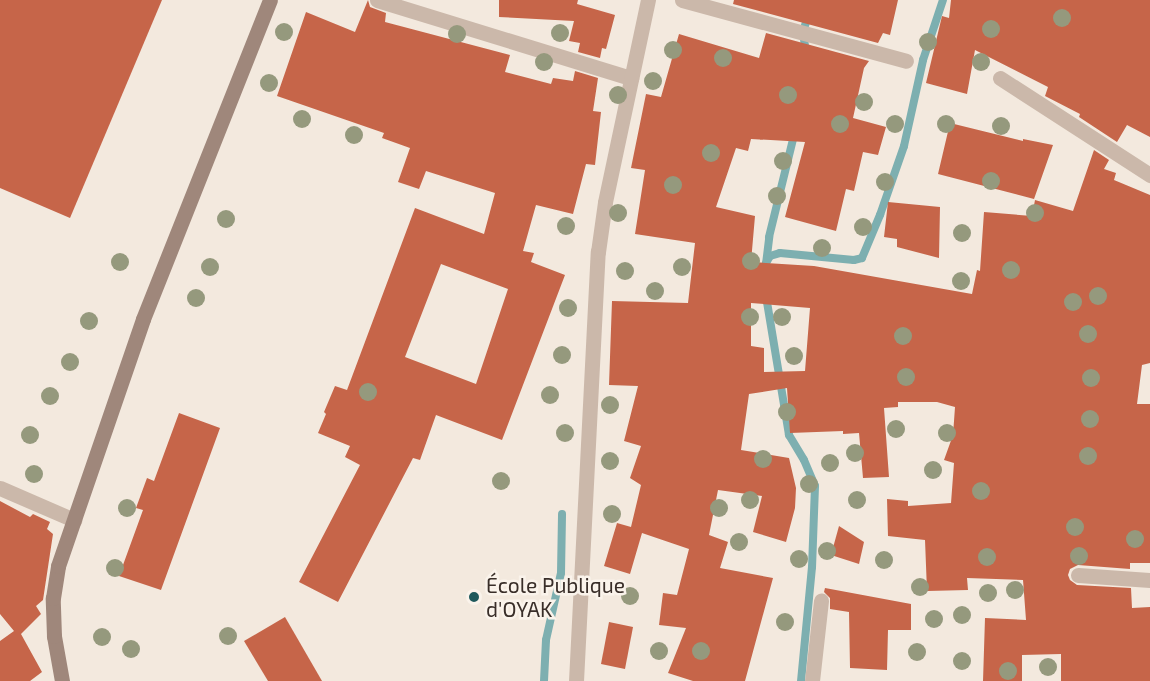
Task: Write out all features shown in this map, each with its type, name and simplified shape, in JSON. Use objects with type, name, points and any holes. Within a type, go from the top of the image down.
[{"type":"main road","points":[[61,681],[54,636],[54,598],[58,566],[143,319],[270,0]]},
{"type":"street","points":[[377,0],[631,78]]},
{"type":"street","points":[[576,681],[598,252],[605,202],[648,0]]},
{"type":"street","points":[[682,0],[906,61]]},
{"type":"street","points":[[1000,78],[1150,175]]},
{"type":"street","points":[[0,488],[74,520]]},
{"type":"street","points":[[1078,575],[1150,580]]},
{"type":"street","points":[[812,681],[821,601]]},
{"type":"building","points":[[0,0],[162,0],[70,218],[0,188]]},
{"type":"building","points":[[368,0],[370,7],[386,13],[385,22],[510,55],[505,72],[551,84],[553,78],[573,81],[575,71],[598,78],[593,111],[601,112],[595,165],[586,164],[573,214],[536,205],[523,251],[534,253],[531,262],[565,275],[502,440],[436,415],[420,460],[413,458],[338,602],[299,582],[360,465],[345,457],[350,446],[318,433],[326,414],[324,412],[335,386],[347,390],[415,208],[484,234],[495,193],[426,171],[419,189],[398,182],[410,148],[382,138],[384,133],[277,96],[306,12],[355,32]],"holes":[[[441,264],[508,289],[476,384],[405,357]]]},
{"type":"building","points":[[499,0],[578,0],[577,4],[615,15],[606,49],[602,48],[600,58],[578,52],[580,43],[569,41],[574,21],[499,17]]},
{"type":"building","points":[[734,0],[898,0],[890,35],[883,33],[878,43],[733,4]]},
{"type":"building","points":[[951,0],[1150,0],[1150,137],[1127,125],[1117,142],[1079,117],[1080,114],[1045,96],[1048,87],[975,50],[967,94],[926,83],[942,16],[949,18]]},
{"type":"building","points":[[766,33],[869,61],[864,68],[853,118],[886,127],[878,155],[863,152],[854,191],[846,189],[836,231],[785,217],[805,142],[751,139],[748,151],[736,148],[716,207],[755,216],[751,262],[814,266],[972,294],[977,270],[980,271],[984,212],[1032,216],[1035,200],[1073,211],[1094,150],[1109,160],[1104,169],[1116,173],[1114,180],[1150,195],[1150,363],[1142,365],[1137,404],[1150,404],[1150,563],[1130,563],[1130,569],[1078,565],[1070,569],[1068,575],[1070,580],[1077,585],[1131,588],[1132,608],[1150,607],[1150,681],[1061,681],[1061,654],[1022,655],[1022,681],[983,681],[985,618],[1026,620],[1023,580],[967,578],[968,590],[927,591],[925,540],[888,536],[887,499],[908,501],[908,506],[951,503],[954,463],[944,460],[953,435],[955,407],[937,402],[898,402],[898,407],[884,408],[889,477],[863,478],[859,433],[843,434],[843,431],[790,433],[787,388],[749,394],[741,450],[789,458],[796,488],[795,508],[786,542],[753,532],[762,496],[718,490],[709,535],[728,542],[720,568],[773,578],[745,681],[693,681],[668,673],[686,628],[659,625],[663,593],[677,595],[689,549],[642,533],[630,574],[604,566],[617,523],[631,527],[641,485],[630,478],[641,446],[624,441],[638,386],[609,385],[612,301],[688,303],[695,243],[635,234],[645,170],[631,168],[646,94],[661,97],[679,34],[759,58]],"holes":[[[751,303],[810,308],[805,371],[764,372],[764,348],[751,346]]]},
{"type":"building","points":[[950,123],[1023,141],[1023,139],[1053,145],[1034,199],[938,174]]},
{"type":"building","points":[[888,202],[940,207],[939,258],[897,247],[897,239],[884,237]]},
{"type":"building","points":[[179,413],[220,428],[161,590],[119,576],[143,510],[136,508],[147,478],[154,481]]},
{"type":"building","points":[[0,501],[30,517],[33,514],[50,522],[47,529],[53,534],[43,600],[36,606],[41,614],[21,634],[42,672],[30,681],[0,681],[0,641],[14,631],[0,614]]},
{"type":"building","points":[[839,526],[864,542],[859,564],[831,555]]},
{"type":"building","points":[[825,588],[911,604],[911,630],[888,630],[887,670],[850,668],[849,612],[830,609],[830,598],[824,592]]},
{"type":"building","points":[[285,617],[322,681],[268,681],[244,641]]},
{"type":"building","points":[[609,622],[633,627],[625,669],[601,664]]},
{"type":"waterway","points":[[806,52],[803,32],[813,0]]},
{"type":"waterway","points":[[766,263],[770,256],[780,253],[854,260],[862,258],[904,146],[923,60],[943,0]]},
{"type":"waterway","points":[[765,272],[769,237],[795,131]]},
{"type":"waterway","points":[[766,296],[789,435],[804,460],[815,486],[812,567],[801,681]]},
{"type":"waterway","points":[[544,681],[546,640],[561,573],[562,514]]},
{"type":"place","name":"École Publique d'OYAK","points":[[474,597]]}]
